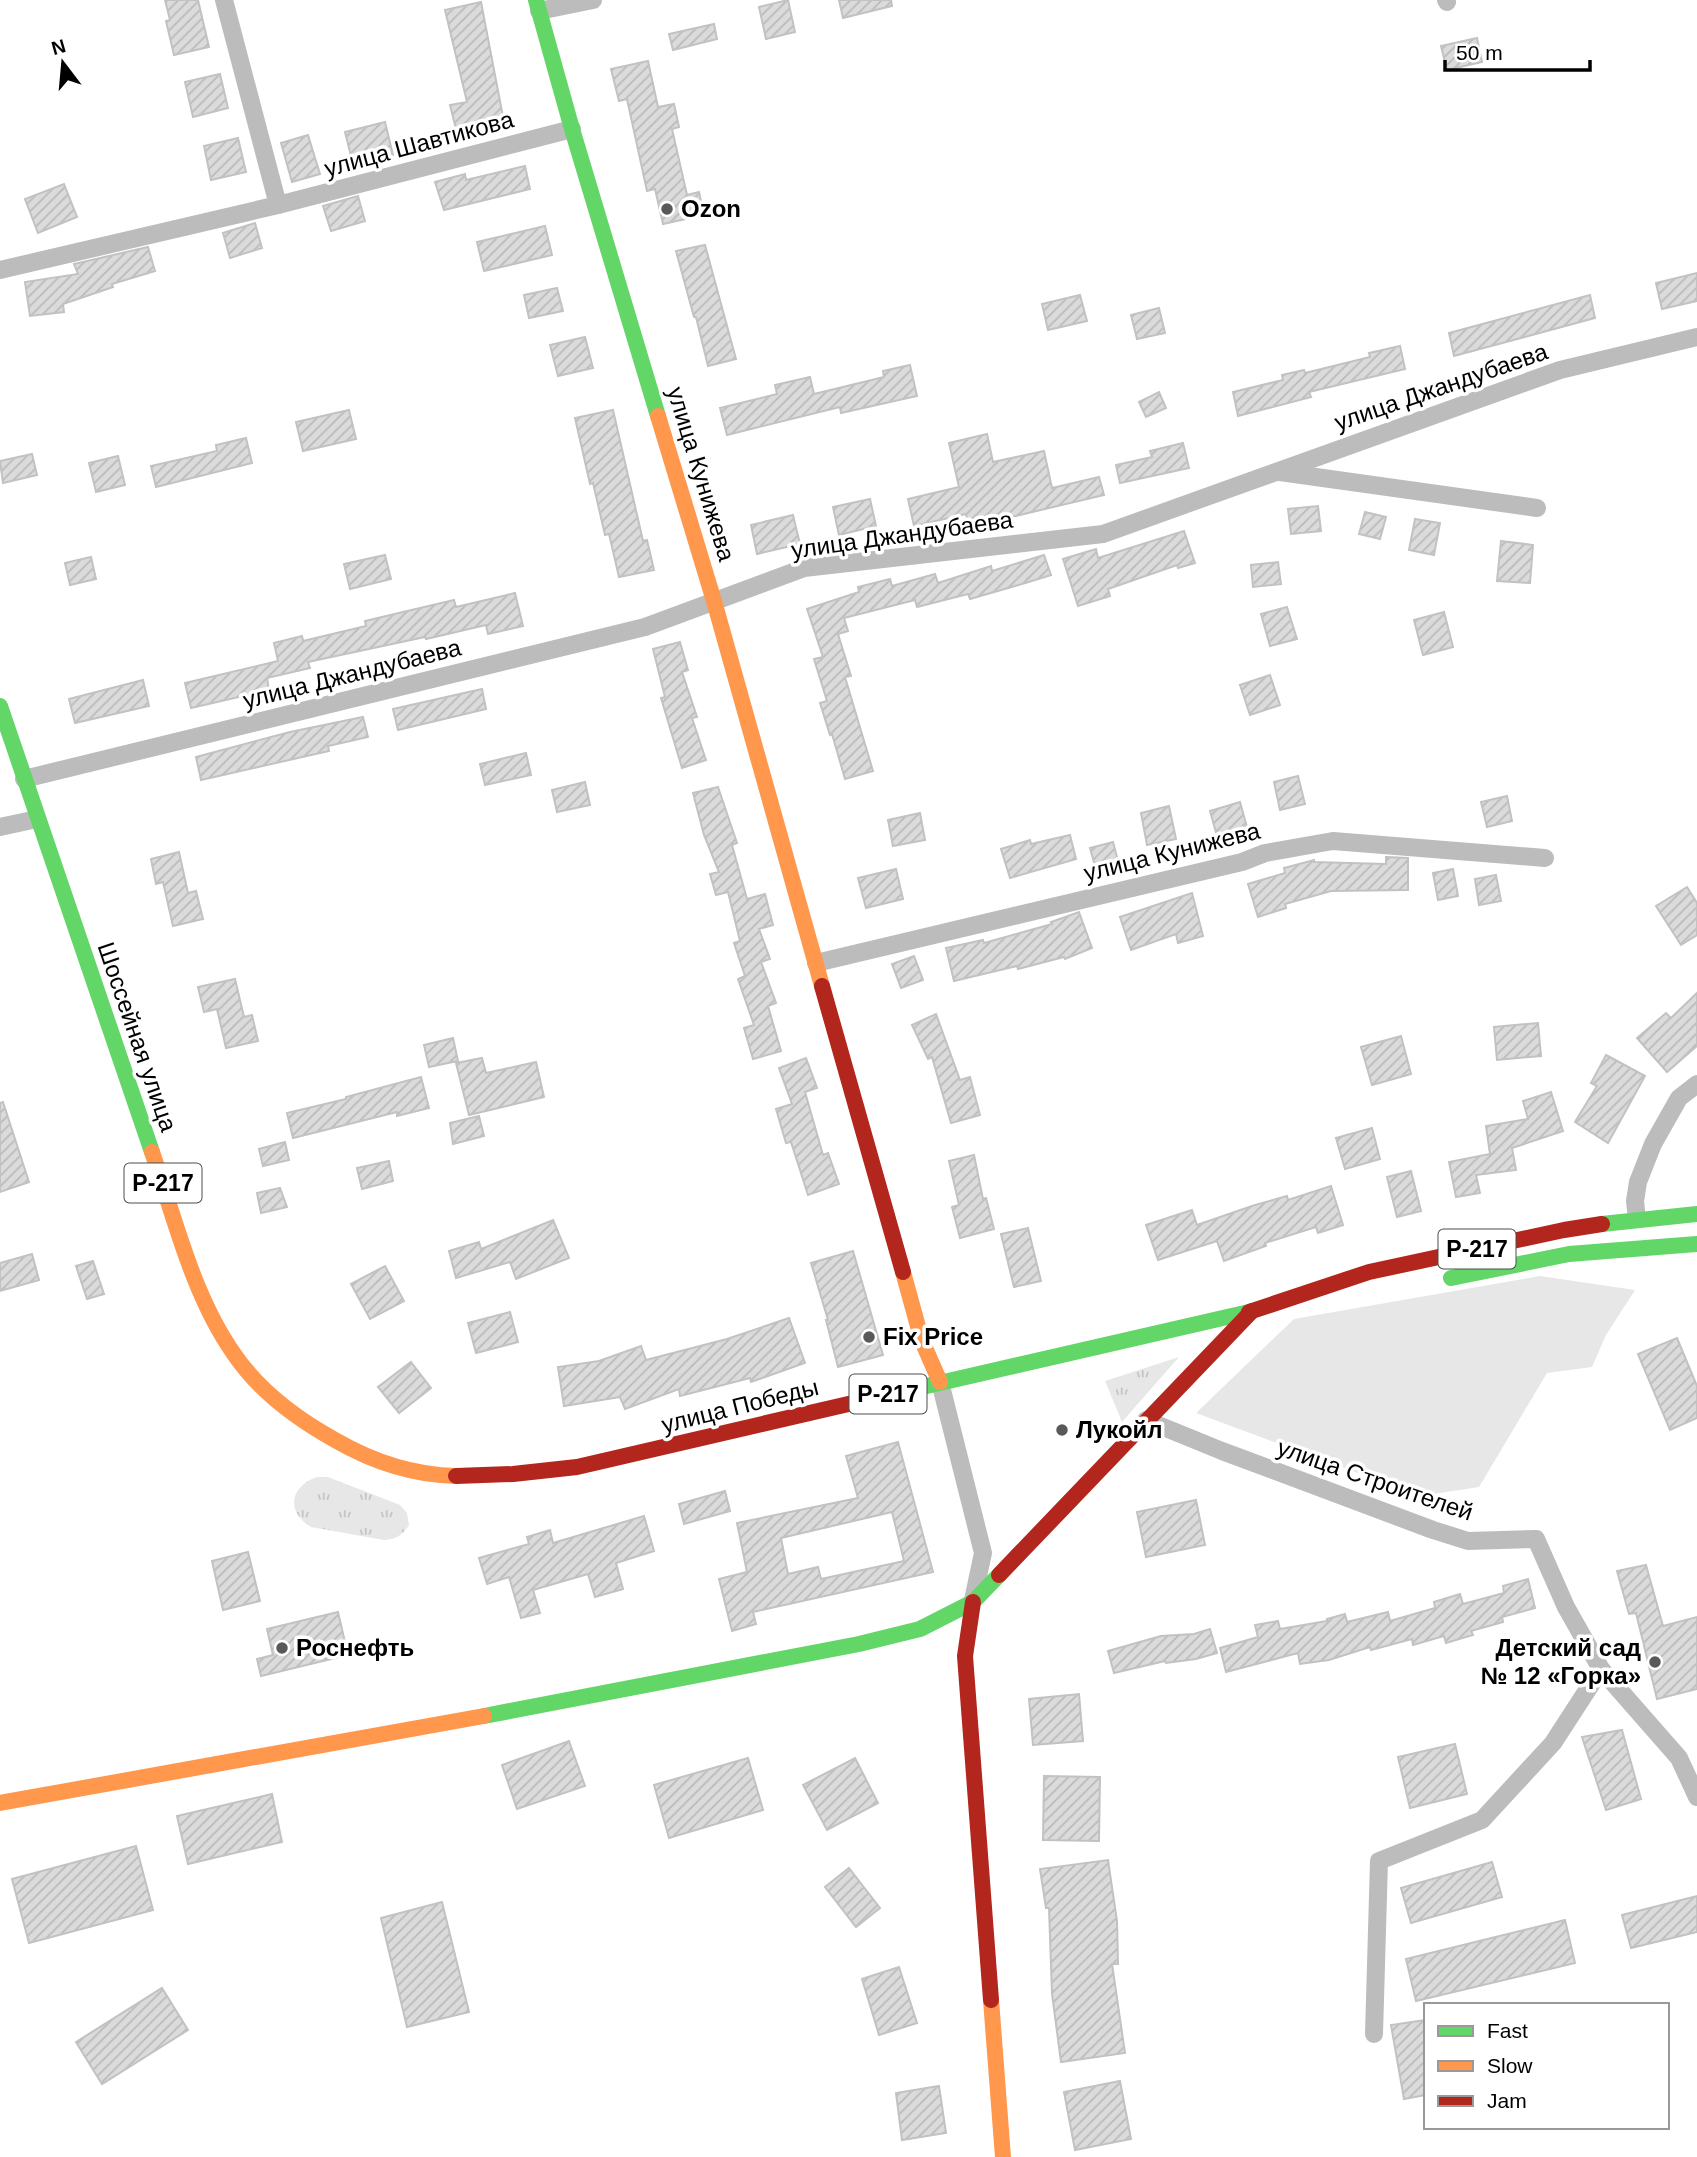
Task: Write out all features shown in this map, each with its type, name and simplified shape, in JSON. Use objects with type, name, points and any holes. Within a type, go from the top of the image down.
[{"type":"main road","name":"улица Кунижева","points":[[538,6],[572,129],[714,601],[920,1334],[940,1382]]},
{"type":"main road","name":"Шоссейная улица","points":[[0,706],[192,1270],[213,1319],[241,1364],[274,1397],[314,1428],[370,1458],[418,1474],[514,1476]]},
{"type":"main road","name":"улица Победы","points":[[1257,1310],[1369,1272],[1564,1230],[1637,1219],[1697,1214]]},
{"type":"main road","name":"Р-217","points":[[1440,1280],[1569,1254],[1697,1244]]},
{"type":"main road","name":"улица Победы","points":[[514,1476],[639,1454],[1257,1310],[1350,1297]]},
{"type":"main road","points":[[0,1803],[441,1724],[859,1644],[920,1629],[973,1602],[1146,1420],[1257,1310]]},
{"type":"main road","points":[[973,1602],[964,1656],[1003,2157]]},
{"type":"street","points":[[225,0],[278,205]]},
{"type":"street","points":[[538,6],[593,0]]},
{"type":"street","name":"улица Шавтикова","points":[[0,270],[278,205],[572,129]]},
{"type":"street","name":"улица Джандубаева","points":[[24,779],[645,627],[804,568],[1103,534],[1560,370],[1697,337]]},
{"type":"street","points":[[1277,471],[1537,508]]},
{"type":"street","points":[[0,827],[37,819]]},
{"type":"street","name":"улица Кунижева","points":[[816,963],[1242,862],[1265,853],[1334,841],[1545,858]]},
{"type":"street","points":[[1637,1219],[1635,1201],[1638,1182],[1653,1144],[1679,1098],[1697,1084]]},
{"type":"street","points":[[940,1382],[983,1553],[973,1602]]},
{"type":"street","name":"улица Строителей","points":[[1146,1420],[1222,1451],[1468,1541],[1536,1539],[1566,1607],[1601,1669],[1679,1758],[1697,1797]]},
{"type":"street","points":[[1374,2034],[1379,1861],[1482,1820],[1553,1743],[1601,1669]]},
{"type":"green space","points":[[1540,1276],[1635,1290],[1606,1335],[1592,1367],[1547,1373],[1479,1487],[1420,1496],[1196,1413],[1294,1319]]},
{"type":"green space","points":[[1179,1357],[1122,1422],[1105,1381]]},
{"type":"green space","points":[[317,1477],[328,1477],[400,1505],[407,1513],[409,1525],[399,1536],[384,1540],[311,1527],[297,1514],[294,1500],[301,1487]]},
{"type":"building","points":[[165,0],[198,0],[209,47],[174,55],[166,21],[170,20]]},
{"type":"building","points":[[788,0],[795,32],[766,39],[759,7]]},
{"type":"building","points":[[839,0],[891,0],[892,6],[843,18]]},
{"type":"building","points":[[481,2],[504,122],[457,133],[450,105],[467,102],[445,10]]},
{"type":"building","points":[[714,24],[717,39],[673,50],[669,34]]},
{"type":"building","points":[[1477,38],[1482,62],[1447,70],[1441,46]]},
{"type":"building","points":[[648,61],[658,107],[674,104],[679,127],[672,129],[687,195],[699,192],[704,215],[663,224],[655,189],[647,191],[627,99],[619,101],[611,69]]},
{"type":"building","points":[[220,74],[228,108],[193,117],[185,82]]},
{"type":"building","points":[[385,122],[393,155],[353,164],[345,132]]},
{"type":"building","points":[[308,135],[320,174],[292,182],[281,143]]},
{"type":"building","points":[[238,138],[246,172],[211,180],[204,146]]},
{"type":"building","points":[[525,166],[530,189],[444,210],[435,182],[465,174],[466,180]]},
{"type":"building","points":[[64,184],[77,217],[38,233],[25,199]]},
{"type":"building","points":[[358,196],[365,221],[331,231],[323,206]]},
{"type":"building","points":[[255,223],[262,248],[230,258],[223,233]]},
{"type":"building","points":[[545,226],[552,255],[484,271],[477,242]]},
{"type":"building","points":[[705,245],[736,359],[708,366],[676,251]]},
{"type":"building","points":[[148,247],[155,271],[112,284],[113,287],[63,304],[64,312],[30,316],[25,282],[78,274],[74,264]]},
{"type":"building","points":[[1697,273],[1697,301],[1662,309],[1656,283]]},
{"type":"building","points":[[557,288],[563,311],[529,318],[524,295]]},
{"type":"building","points":[[1080,295],[1087,321],[1048,330],[1042,304]]},
{"type":"building","points":[[1590,295],[1595,318],[1454,356],[1449,333]]},
{"type":"building","points":[[1159,308],[1165,333],[1137,339],[1131,315]]},
{"type":"building","points":[[585,337],[593,368],[558,376],[550,345]]},
{"type":"building","points":[[1400,346],[1405,369],[1309,392],[1311,397],[1238,416],[1233,392],[1283,380],[1282,375],[1304,370],[1305,373],[1370,357],[1369,353]]},
{"type":"building","points":[[910,365],[917,396],[841,413],[840,407],[727,435],[720,408],[777,394],[775,385],[810,377],[814,394],[884,377],[883,371]]},
{"type":"building","points":[[1159,392],[1166,408],[1146,417],[1139,402]]},
{"type":"building","points":[[349,410],[356,439],[303,451],[296,422]]},
{"type":"building","points":[[613,410],[643,541],[647,540],[654,570],[619,577],[609,534],[605,535],[593,483],[590,484],[575,418]]},
{"type":"building","points":[[987,434],[993,462],[1044,451],[1052,488],[1099,477],[1104,495],[969,527],[966,514],[914,526],[908,499],[959,487],[949,443]]},
{"type":"building","points":[[246,438],[252,463],[156,487],[151,466],[217,451],[216,445]]},
{"type":"building","points":[[1183,443],[1189,468],[1120,483],[1116,465],[1152,457],[1150,451]]},
{"type":"building","points":[[32,454],[37,475],[3,483],[0,461]]},
{"type":"building","points":[[118,456],[125,485],[96,492],[89,463]]},
{"type":"building","points":[[870,499],[876,526],[839,535],[833,507]]},
{"type":"building","points":[[1318,506],[1321,531],[1291,534],[1288,509]]},
{"type":"building","points":[[1365,512],[1386,517],[1380,539],[1359,534]]},
{"type":"building","points":[[793,515],[800,544],[757,554],[751,525]]},
{"type":"building","points":[[1415,519],[1440,523],[1434,555],[1409,550]]},
{"type":"building","points":[[1184,531],[1195,563],[1178,568],[1177,565],[1108,589],[1110,596],[1078,606],[1063,559],[1096,549],[1098,558]]},
{"type":"building","points":[[1501,541],[1533,545],[1530,583],[1497,581]]},
{"type":"building","points":[[385,555],[391,579],[350,589],[344,564]]},
{"type":"building","points":[[1044,555],[1051,575],[970,599],[968,594],[917,607],[915,600],[844,618],[848,631],[838,634],[851,676],[845,677],[873,771],[845,779],[820,703],[827,701],[814,659],[823,657],[807,609],[859,592],[858,587],[890,579],[892,586],[935,574],[938,583],[991,566],[992,571]]},
{"type":"building","points":[[91,557],[96,579],[70,585],[65,563]]},
{"type":"building","points":[[1278,562],[1281,584],[1253,587],[1251,565]]},
{"type":"building","points":[[515,593],[523,626],[488,634],[486,625],[308,662],[310,668],[267,678],[269,690],[191,708],[185,683],[278,661],[274,643],[302,636],[303,641],[366,626],[365,621],[454,600],[456,607]]},
{"type":"building","points":[[1287,607],[1297,639],[1270,646],[1261,614]]},
{"type":"building","points":[[1444,612],[1453,647],[1423,655],[1414,620]]},
{"type":"building","points":[[680,642],[688,670],[682,672],[697,717],[692,718],[706,760],[682,768],[661,698],[665,697],[653,649]]},
{"type":"building","points":[[1270,675],[1280,705],[1250,715],[1240,685]]},
{"type":"building","points":[[143,680],[149,706],[75,723],[69,699]]},
{"type":"building","points":[[482,689],[486,709],[398,730],[393,709]]},
{"type":"building","points":[[363,717],[368,737],[328,746],[329,751],[201,780],[196,757],[290,732]]},
{"type":"building","points":[[526,753],[531,775],[485,785],[480,764]]},
{"type":"building","points":[[1298,776],[1305,804],[1280,810],[1274,782]]},
{"type":"building","points":[[585,782],[590,805],[557,812],[552,790]]},
{"type":"building","points":[[718,787],[737,843],[732,845],[747,899],[765,894],[773,925],[759,929],[770,959],[761,962],[776,1003],[768,1006],[781,1051],[753,1059],[744,1028],[754,1025],[738,979],[745,976],[734,943],[740,941],[728,892],[716,895],[710,874],[719,872],[704,835],[693,793]]},
{"type":"building","points":[[1507,796],[1512,821],[1487,827],[1481,802]]},
{"type":"building","points":[[1240,802],[1247,827],[1217,836],[1210,811]]},
{"type":"building","points":[[1169,806],[1176,839],[1147,845],[1141,813]]},
{"type":"building","points":[[920,813],[925,840],[893,846],[888,820]]},
{"type":"building","points":[[1070,835],[1076,859],[1010,878],[1001,849],[1030,840],[1031,844]]},
{"type":"building","points":[[1113,842],[1121,872],[1098,877],[1090,848]]},
{"type":"building","points":[[179,852],[188,893],[196,891],[203,919],[173,926],[163,882],[156,884],[151,859]]},
{"type":"building","points":[[1386,857],[1408,858],[1408,890],[1331,891],[1285,904],[1286,908],[1258,917],[1248,884],[1285,873],[1284,868],[1314,860],[1386,864]]},
{"type":"building","points":[[896,869],[903,899],[866,908],[858,878]]},
{"type":"building","points":[[1453,869],[1458,896],[1438,900],[1433,873]]},
{"type":"building","points":[[1496,875],[1501,901],[1479,905],[1475,879]]},
{"type":"building","points":[[1687,887],[1697,903],[1697,935],[1681,945],[1656,906]]},
{"type":"building","points":[[1192,893],[1203,936],[1178,943],[1176,934],[1131,950],[1120,917]]},
{"type":"building","points":[[1079,912],[1092,948],[1065,959],[1064,957],[1018,969],[1017,966],[954,981],[946,948],[983,940],[984,943],[1052,924],[1051,922]]},
{"type":"building","points":[[914,956],[923,980],[901,988],[892,964]]},
{"type":"building","points":[[235,979],[244,1017],[252,1015],[258,1041],[226,1048],[217,1009],[204,1012],[198,987]]},
{"type":"building","points":[[1697,993],[1697,1046],[1667,1072],[1637,1038],[1666,1013],[1671,1018]]},
{"type":"building","points":[[936,1014],[960,1080],[970,1077],[980,1115],[951,1123],[932,1057],[928,1059],[912,1025]]},
{"type":"building","points":[[1538,1023],[1541,1056],[1497,1060],[1494,1027]]},
{"type":"building","points":[[1401,1036],[1411,1074],[1372,1085],[1361,1047]]},
{"type":"building","points":[[453,1038],[458,1061],[429,1067],[424,1045]]},
{"type":"building","points":[[1606,1055],[1645,1076],[1608,1143],[1575,1122],[1597,1086],[1591,1083]]},
{"type":"building","points":[[482,1058],[486,1073],[536,1062],[544,1097],[469,1115],[456,1063]]},
{"type":"building","points":[[806,1058],[817,1088],[805,1092],[823,1155],[828,1153],[839,1184],[808,1195],[791,1142],[786,1143],[776,1109],[792,1104],[779,1068]]},
{"type":"building","points":[[421,1077],[429,1108],[397,1116],[397,1112],[293,1138],[287,1113]]},
{"type":"building","points":[[1551,1092],[1563,1131],[1512,1148],[1516,1170],[1476,1175],[1480,1193],[1456,1197],[1449,1162],[1490,1154],[1486,1126],[1528,1119],[1523,1101]]},
{"type":"building","points":[[3,1102],[29,1182],[0,1192],[0,1103]]},
{"type":"building","points":[[479,1116],[484,1136],[453,1144],[450,1123]]},
{"type":"building","points":[[1372,1128],[1380,1159],[1345,1169],[1336,1138]]},
{"type":"building","points":[[285,1142],[289,1160],[263,1166],[259,1149]]},
{"type":"building","points":[[974,1155],[983,1199],[986,1198],[994,1229],[960,1238],[952,1207],[959,1205],[949,1161]]},
{"type":"building","points":[[389,1161],[393,1181],[362,1189],[357,1168]]},
{"type":"building","points":[[1411,1171],[1421,1211],[1397,1217],[1387,1177]]},
{"type":"building","points":[[1331,1186],[1343,1225],[1318,1233],[1316,1227],[1265,1243],[1266,1246],[1224,1261],[1217,1241],[1158,1260],[1146,1225],[1192,1210],[1197,1225],[1252,1206],[1287,1196],[1288,1200]]},
{"type":"building","points":[[280,1188],[287,1207],[261,1213],[257,1193]]},
{"type":"building","points":[[553,1220],[569,1258],[516,1279],[510,1262],[456,1278],[449,1251],[479,1242],[481,1249]]},
{"type":"building","points":[[1028,1228],[1041,1281],[1014,1287],[1001,1234]]},
{"type":"building","points":[[853,1251],[883,1355],[838,1367],[828,1320],[811,1263]]},
{"type":"building","points":[[32,1254],[39,1280],[0,1291],[0,1263]]},
{"type":"building","points":[[93,1261],[104,1294],[87,1299],[76,1266]]},
{"type":"building","points":[[385,1266],[404,1301],[370,1319],[351,1284]]},
{"type":"building","points":[[510,1312],[518,1342],[476,1353],[468,1323]]},
{"type":"building","points":[[789,1318],[805,1363],[751,1382],[750,1378],[680,1396],[679,1389],[625,1409],[620,1397],[564,1406],[558,1367],[599,1361],[641,1346],[646,1360],[727,1339]]},
{"type":"building","points":[[1677,1338],[1697,1386],[1697,1418],[1670,1430],[1638,1354]]},
{"type":"building","points":[[411,1362],[431,1388],[399,1413],[378,1387]]},
{"type":"building","points":[[898,1442],[933,1572],[753,1612],[756,1624],[732,1631],[719,1579],[747,1572],[737,1523],[858,1498],[846,1456]],"holes":[[[892,1512],[904,1561],[821,1579],[818,1567],[788,1574],[781,1538]]]},
{"type":"building","points":[[725,1491],[730,1511],[684,1524],[679,1504]]},
{"type":"building","points":[[1196,1500],[1205,1545],[1146,1557],[1137,1512]]},
{"type":"building","points":[[644,1516],[654,1551],[616,1563],[623,1589],[595,1597],[588,1574],[533,1590],[540,1613],[521,1618],[509,1577],[487,1584],[479,1558],[529,1544],[527,1537],[550,1530],[553,1543]]},
{"type":"building","points":[[248,1552],[260,1601],[223,1610],[212,1561]]},
{"type":"building","points":[[1646,1565],[1663,1626],[1697,1617],[1697,1689],[1657,1699],[1636,1613],[1629,1614],[1617,1571]]},
{"type":"building","points":[[1528,1579],[1535,1608],[1502,1617],[1503,1622],[1471,1631],[1473,1635],[1446,1643],[1444,1636],[1413,1645],[1412,1639],[1371,1650],[1370,1647],[1329,1660],[1300,1664],[1298,1653],[1226,1672],[1220,1648],[1258,1637],[1255,1625],[1278,1621],[1280,1629],[1327,1621],[1345,1614],[1347,1622],[1388,1612],[1390,1621],[1435,1608],[1434,1602],[1460,1594],[1463,1604],[1504,1593],[1503,1586]]},
{"type":"building","points":[[338,1612],[348,1655],[261,1676],[257,1659],[273,1655],[267,1629]]},
{"type":"building","points":[[1210,1629],[1217,1653],[1114,1673],[1108,1651],[1161,1636],[1194,1634]]},
{"type":"building","points":[[1079,1694],[1083,1741],[1033,1745],[1029,1699]]},
{"type":"building","points":[[1622,1730],[1641,1799],[1606,1810],[1582,1737]]},
{"type":"building","points":[[569,1741],[585,1786],[517,1809],[502,1765]]},
{"type":"building","points":[[1455,1744],[1467,1794],[1410,1808],[1398,1757]]},
{"type":"building","points":[[748,1758],[763,1810],[669,1838],[654,1785]]},
{"type":"building","points":[[855,1758],[878,1803],[827,1830],[803,1785]]},
{"type":"building","points":[[1044,1776],[1100,1777],[1099,1841],[1043,1840]]},
{"type":"building","points":[[272,1794],[282,1842],[188,1864],[177,1816]]},
{"type":"building","points":[[136,1846],[153,1910],[29,1943],[12,1879]]},
{"type":"building","points":[[1108,1860],[1117,1921],[1118,1964],[1112,1964],[1125,2053],[1061,2062],[1052,1994],[1049,1908],[1046,1908],[1040,1869]]},
{"type":"building","points":[[1492,1862],[1502,1897],[1411,1923],[1401,1888]]},
{"type":"building","points":[[849,1868],[880,1908],[856,1927],[825,1887]]},
{"type":"building","points":[[1697,1896],[1697,1932],[1631,1948],[1622,1915]]},
{"type":"building","points":[[442,1902],[469,2012],[407,2027],[381,1918]]},
{"type":"building","points":[[1565,1920],[1575,1963],[1416,2001],[1406,1959]]},
{"type":"building","points":[[899,1967],[917,2023],[879,2035],[862,1979]]},
{"type":"building","points":[[162,1988],[188,2030],[102,2084],[76,2042]]},
{"type":"building","points":[[1424,2020],[1424,2095],[1404,2099],[1391,2025]]},
{"type":"building","points":[[1120,2081],[1131,2139],[1075,2150],[1064,2092]]},
{"type":"building","points":[[939,2086],[946,2133],[902,2140],[896,2093]]},
{"type":"traffic: fast","points":[[536,0],[658,416]]},
{"type":"traffic: fast","points":[[0,706],[152,1152]]},
{"type":"traffic: fast","points":[[1602,1224],[1697,1214]]},
{"type":"traffic: fast","points":[[1451,1278],[1569,1254],[1697,1244]]},
{"type":"traffic: fast","points":[[883,1396],[1249,1312]]},
{"type":"traffic: fast","points":[[484,1716],[859,1644],[920,1629],[973,1602],[999,1575]]},
{"type":"traffic: slow","points":[[658,416],[714,601],[822,986]]},
{"type":"traffic: slow","points":[[152,1152],[186,1256],[207,1307],[234,1354],[255,1380],[307,1423],[364,1455],[409,1470],[456,1476]]},
{"type":"traffic: slow","points":[[903,1272],[922,1341],[940,1382]]},
{"type":"traffic: slow","points":[[0,1803],[484,1716]]},
{"type":"traffic: slow","points":[[991,2000],[1003,2157]]},
{"type":"traffic: jam","points":[[822,986],[903,1272]]},
{"type":"traffic: jam","points":[[1249,1312],[1369,1272],[1602,1224]]},
{"type":"traffic: jam","points":[[999,1575],[1252,1311]]},
{"type":"traffic: jam","points":[[456,1476],[513,1474],[577,1467],[883,1396]]},
{"type":"traffic: jam","points":[[973,1602],[965,1656],[991,2000]]},
{"type":"place","name":"Ozon","points":[[667,209]]},
{"type":"place","name":"Fix Price","points":[[869,1337]]},
{"type":"place","name":"Лукойл","points":[[1062,1430]]},
{"type":"place","name":"Роснефть","points":[[282,1648]]},
{"type":"place","name":"Детский сад № 12 «Горка»","points":[[1655,1662]]}]
